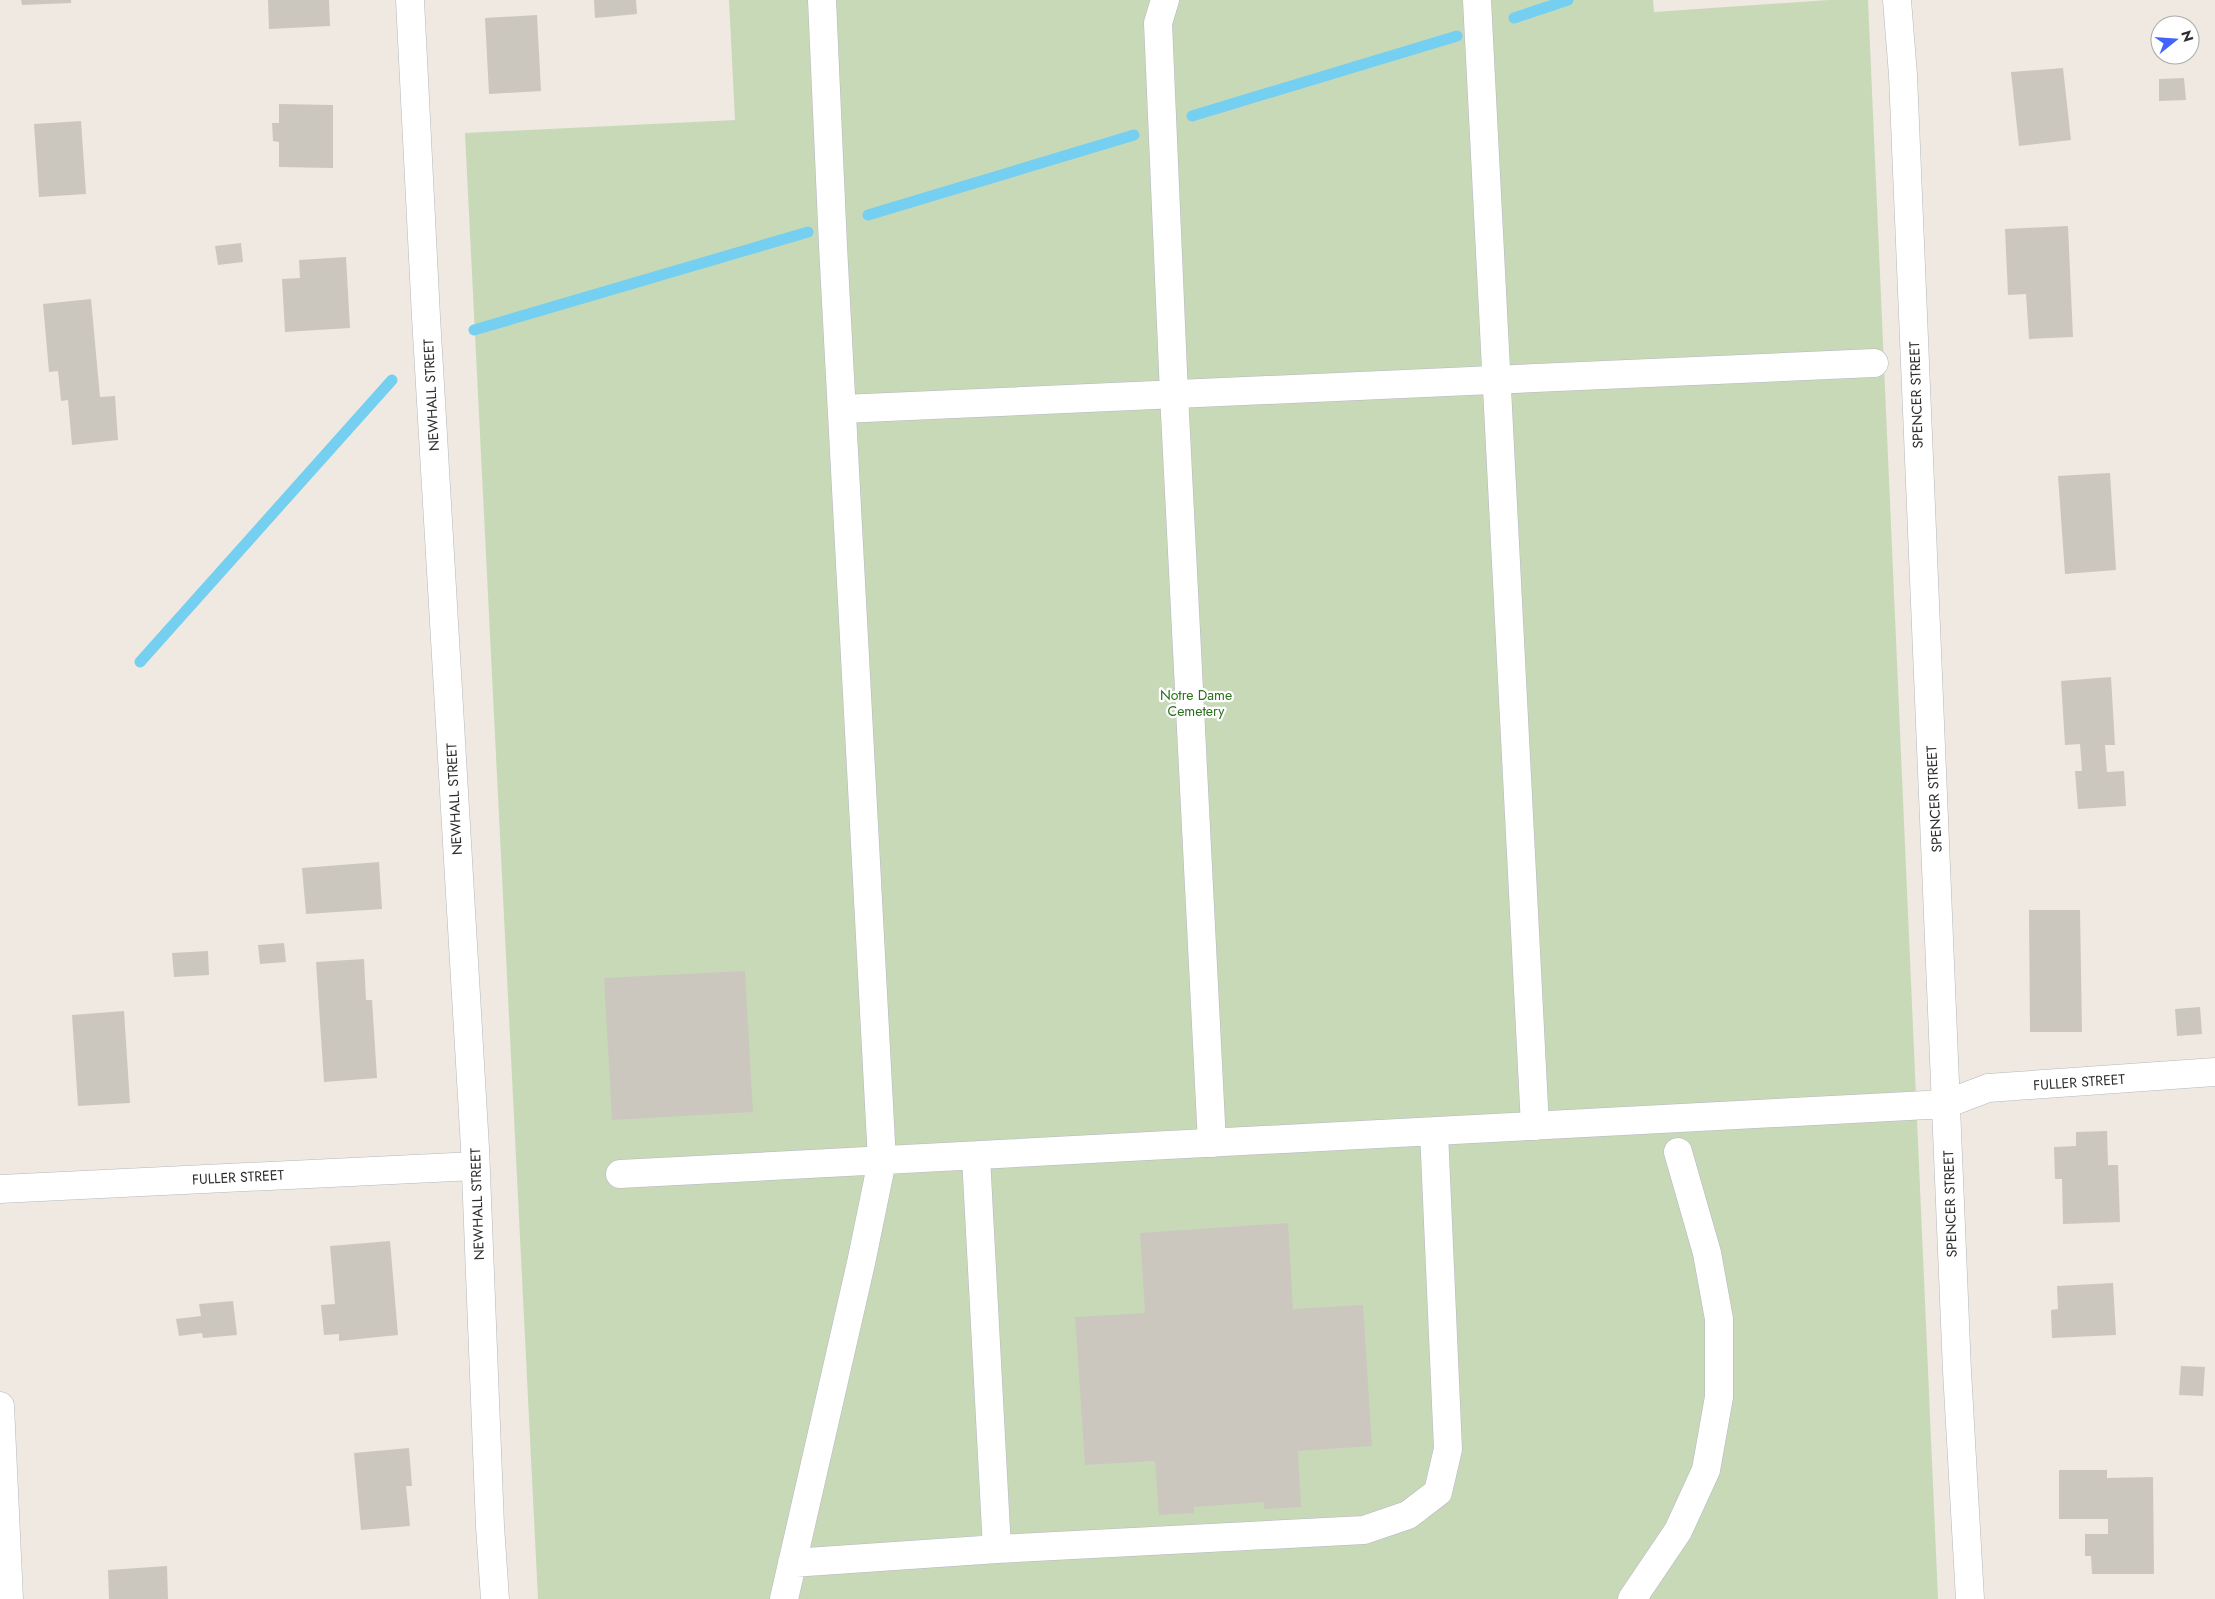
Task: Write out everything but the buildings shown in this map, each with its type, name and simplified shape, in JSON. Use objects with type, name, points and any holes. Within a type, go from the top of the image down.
[{"type":"street","name":"NEWHALL STREET","points":[[410,0],[475,1166],[495,1599]]},
{"type":"street","points":[[784,1599],[861,1263],[882,1161],[822,0]]},
{"type":"street","points":[[1477,0],[1535,1126]]},
{"type":"street","name":"SPENCER STREET","points":[[1897,0],[1903,85],[1944,1018],[1957,1371],[1970,1599]]},
{"type":"street","points":[[1157,8],[1174,394],[1212,1144]]},
{"type":"street","points":[[842,409],[1874,362]]},
{"type":"street","name":"FULLER STREET","points":[[620,1174],[1946,1104],[1988,1088],[2215,1072]]},
{"type":"street","points":[[792,1563],[997,1548],[1364,1530],[1408,1515],[1438,1492],[1448,1449],[1434,1132]]},
{"type":"street","points":[[1632,1599],[1678,1531],[1706,1470],[1719,1397],[1718,1319],[1706,1253],[1678,1152]]},
{"type":"street","points":[[976,1156],[997,1548]]},
{"type":"street","name":"FULLER STREET","points":[[0,1189],[475,1166]]},
{"type":"street","points":[[0,1406],[9,1599]]},
{"type":"green space","name":"Notre Dame Cemetery","points":[[729,0],[1653,0],[1654,12],[1829,0],[1868,0],[1938,1599],[538,1599],[465,133],[735,120]]},
{"type":"waterway","points":[[1514,18],[1568,0]]},
{"type":"waterway","points":[[1192,116],[1457,36]]},
{"type":"waterway","points":[[868,215],[1134,135]]},
{"type":"waterway","points":[[474,330],[808,232]]},
{"type":"waterway","points":[[140,662],[392,380]]}]
